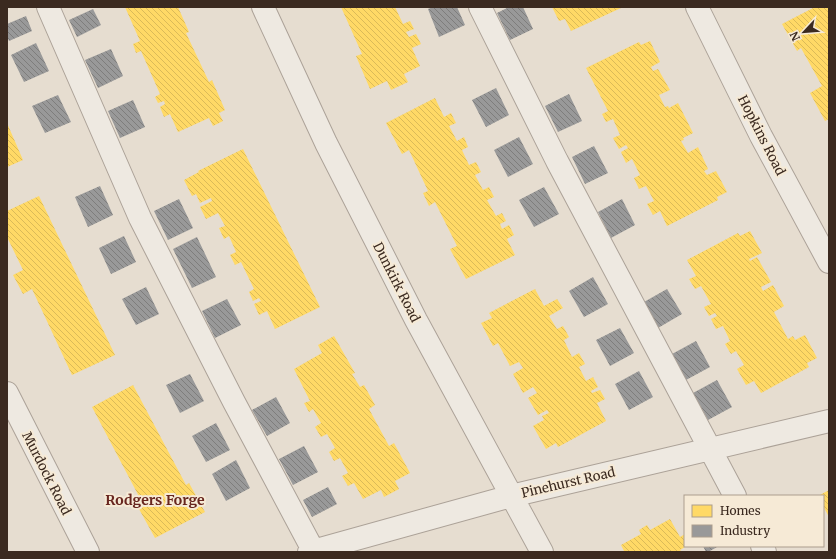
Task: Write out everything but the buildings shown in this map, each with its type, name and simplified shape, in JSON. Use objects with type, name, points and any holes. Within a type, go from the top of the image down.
[{"type":"street","points":[[48,7],[140,218],[312,552]]},
{"type":"street","name":"Dunkirk Road","points":[[263,7],[326,143],[420,327],[542,552]]},
{"type":"street","points":[[480,7],[557,161],[734,495]]},
{"type":"street","name":"Hopkins Road","points":[[697,7],[761,136],[829,262]]},
{"type":"street","name":"Murdock Road","points":[[7,393],[88,552]]},
{"type":"street","name":"Pinehurst Road","points":[[312,552],[511,496],[829,421]]},
{"type":"district","name":"Rodgers Forge","points":[[155,500]]}]
